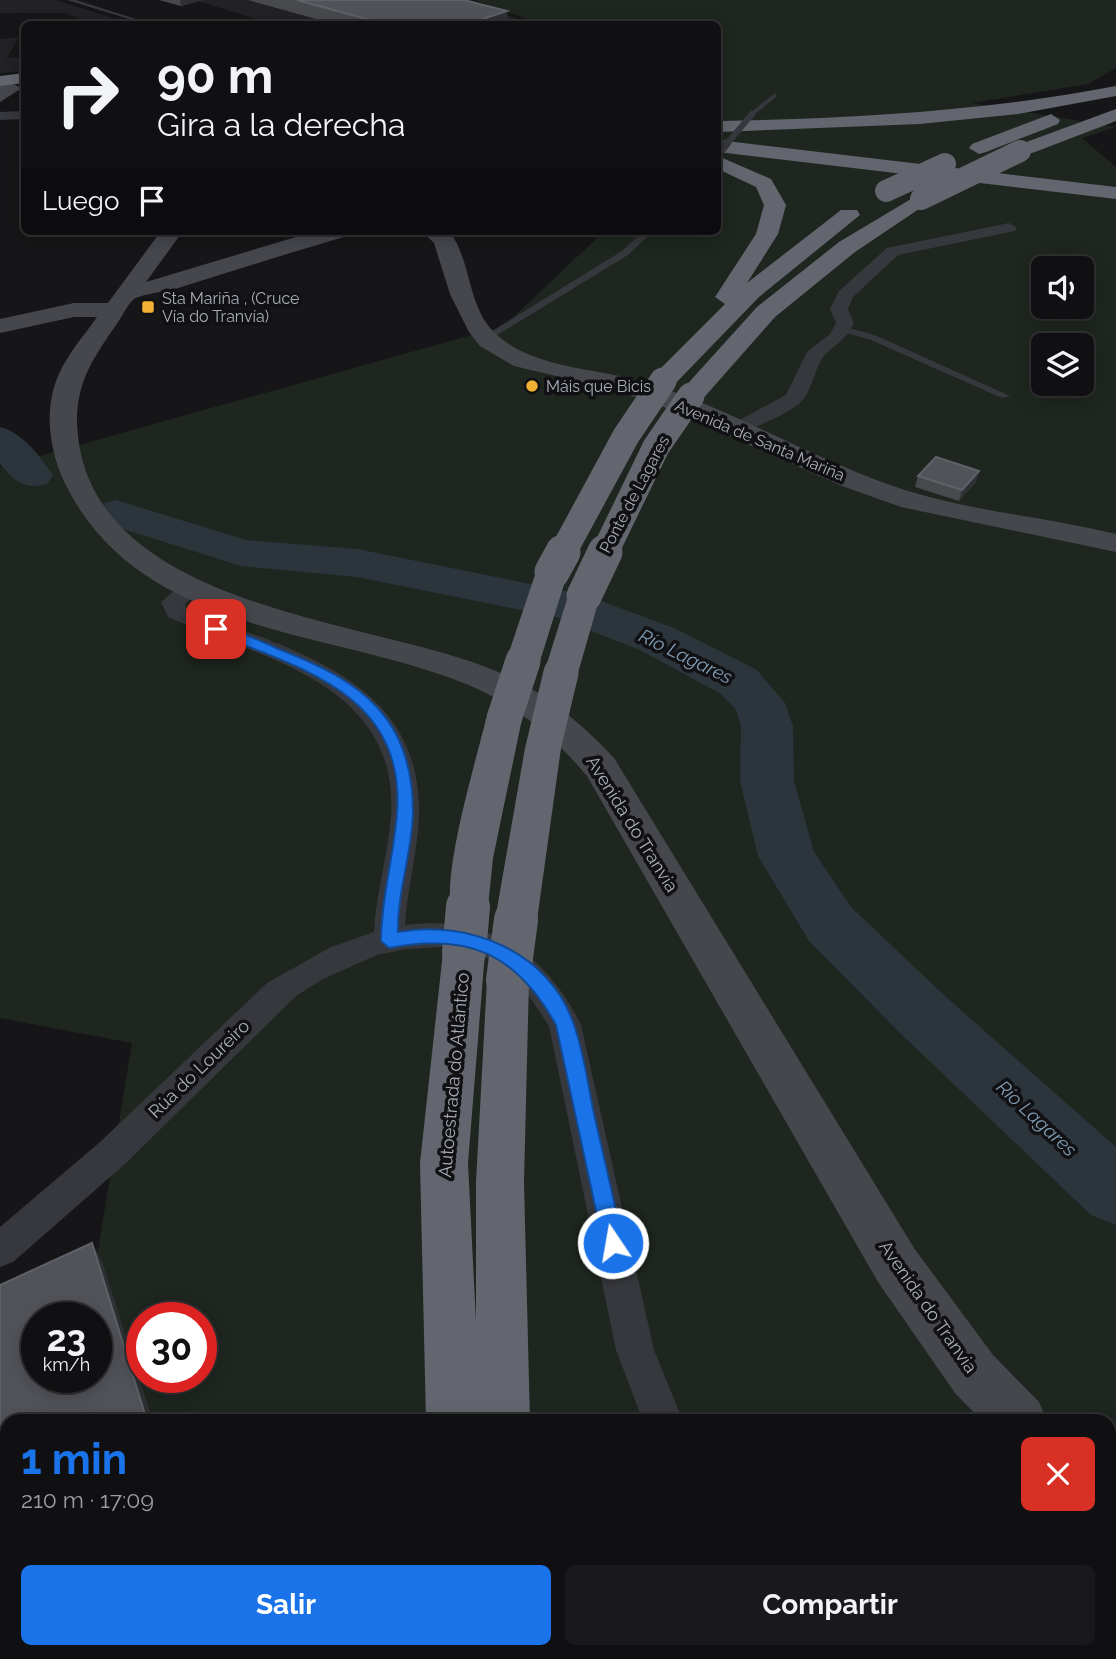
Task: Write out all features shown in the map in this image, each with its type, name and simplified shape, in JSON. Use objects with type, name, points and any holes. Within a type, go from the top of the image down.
[{"type":"highway","points":[[721,127],[965,116],[1050,105],[1116,91]]},
{"type":"highway","points":[[704,338],[785,261],[886,191],[979,148],[1063,116],[1116,100]]},
{"type":"highway","points":[[1089,125],[1116,115]]},
{"type":"highway","points":[[1089,125],[1116,121]]},
{"type":"highway","name":"Ponte de Lagares","points":[[503,1414],[500,1182],[508,980],[543,748],[584,596],[599,560],[656,447],[691,396],[766,312],[847,247],[921,199],[1020,151],[1089,125]]},
{"type":"highway","points":[[721,141],[1116,185]]},
{"type":"highway","points":[[721,146],[1116,192]]},
{"type":"highway","points":[[704,338],[767,234],[775,205],[764,183],[721,163]]},
{"type":"highway","name":"Ponte de Lagares","points":[[552,572],[626,436],[663,381],[704,338]]},
{"type":"highway","name":"Autoestrada do Atlántico","points":[[453,1414],[444,1163],[452,931],[473,858],[504,719],[552,572]]},
{"type":"main road","name":"Avenida do Tranvia","points":[[169,235],[121,301],[68,382],[63,416],[67,455],[79,491],[110,534],[153,569],[190,589],[246,610],[466,671],[546,713],[575,737],[601,767],[896,1265],[974,1374],[1013,1414]]},
{"type":"main road","points":[[0,326],[121,301],[149,289],[326,235]]},
{"type":"main road","name":"Avenida de Santa Mariña","points":[[438,235],[444,240],[474,321],[486,338],[527,363],[639,389],[739,428],[832,472],[884,492],[937,508],[1071,531],[1116,543]]},
{"type":"street","points":[[0,116],[21,115]]},
{"type":"street","points":[[739,428],[793,399],[803,385],[814,356],[838,337],[845,323],[840,303],[894,251],[1009,228]]},
{"type":"street","points":[[190,589],[173,602],[176,612],[315,668],[348,687],[374,711],[393,738],[401,769],[405,811],[389,918],[389,941]]},
{"type":"street","name":"Rúa do Loureiro","points":[[0,1250],[99,1166],[282,988],[328,960],[389,941],[452,931],[495,948],[527,970],[548,995],[565,1024],[635,1350],[660,1414]]},
{"type":"lane","points":[[70,0],[139,21]]},
{"type":"lane","points":[[478,14],[505,21]]},
{"type":"lane","points":[[721,150],[752,114],[775,95]]},
{"type":"lane","points":[[486,338],[625,253],[645,235]]},
{"type":"lane","points":[[842,329],[874,338],[1005,397]]},
{"type":"shaded area","points":[[0,0],[55,0],[123,21],[85,21],[65,13],[0,13]]},
{"type":"shaded area","points":[[159,0],[472,0],[523,21],[262,21],[198,1],[181,6]]},
{"type":"shaded area","points":[[474,0],[1116,0],[1116,68],[1088,84],[972,103],[1116,127],[1082,138],[1116,167],[1116,1414],[74,1414],[87,1393],[112,1393],[112,1302],[90,1302],[132,1043],[0,1018],[0,467],[504,326],[597,235],[721,235],[721,21],[532,21]]},
{"type":"shaded area","points":[[19,37],[7,58],[21,57],[21,71],[0,73],[0,39]]},
{"type":"building","points":[[297,0],[464,0],[507,11],[477,21],[374,21]]},
{"type":"building","points":[[936,457],[979,471],[962,490],[918,476]]},
{"type":"building","points":[[92,1243],[110,1302],[21,1302],[21,1393],[112,1393],[112,1308],[126,1353],[126,1393],[138,1393],[145,1414],[0,1414],[0,1285]]},
{"type":"waterway","name":"Río Lagares","points":[[0,439],[32,475]]},
{"type":"waterway","name":"Río Lagares","points":[[116,513],[241,553],[357,563],[568,605],[657,639],[739,682],[760,703],[767,726],[767,781],[787,856],[830,924],[923,1015],[1116,1192]]},
{"type":"place","name":"Sta Mariña , (Cruce Vía do Tranvía)","points":[[148,307]]},
{"type":"place","name":"Máis que Bicis","points":[[532,386]]},
{"type":"route","points":[[216,629],[315,668],[348,687],[374,711],[393,738],[401,769],[405,811],[389,918],[389,941],[423,934],[462,937],[495,948],[527,970],[548,995],[565,1024],[613,1243]]}]
